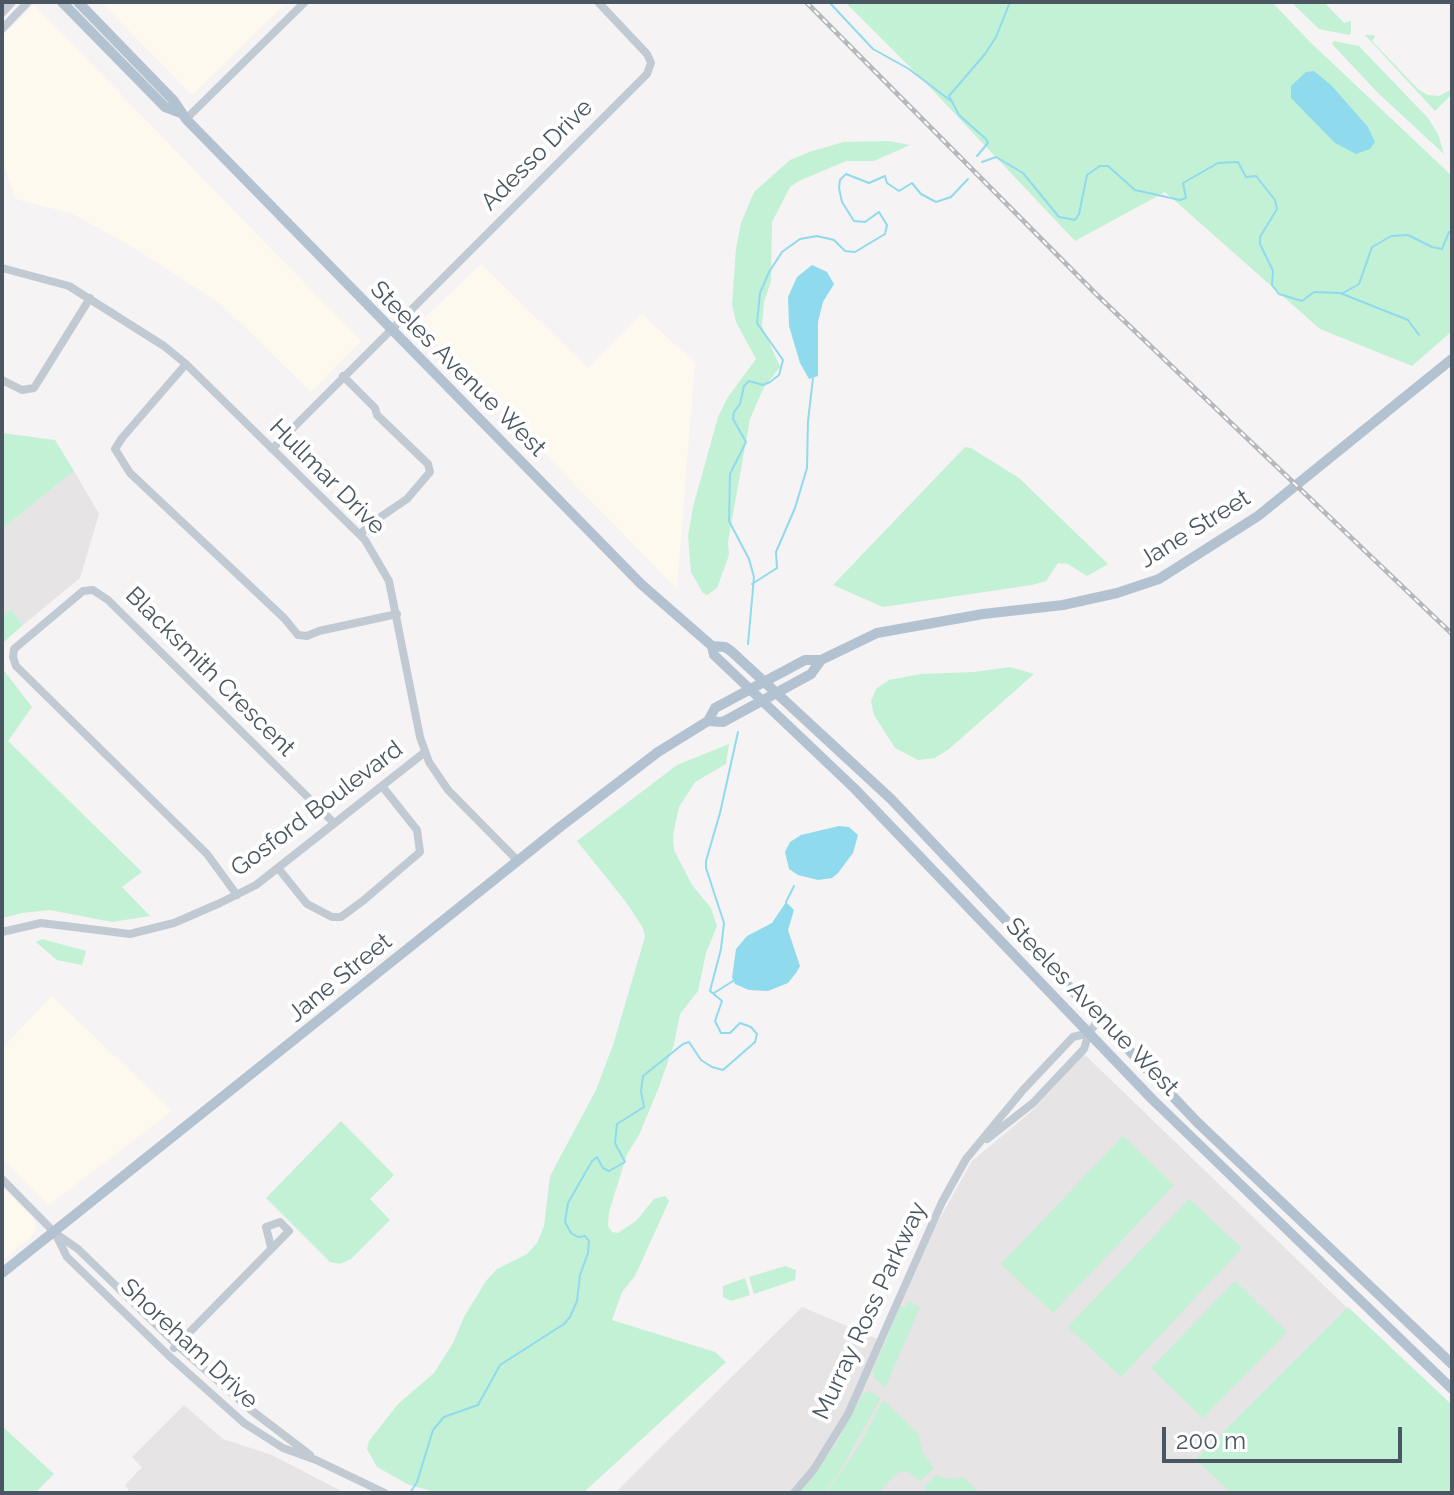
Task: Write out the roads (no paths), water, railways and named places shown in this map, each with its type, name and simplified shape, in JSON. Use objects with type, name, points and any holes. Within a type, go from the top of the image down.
[{"type":"main road","name":"Steeles Avenue West","points":[[62,2],[110,42]]},
{"type":"main road","name":"Steeles Avenue West","points":[[78,2],[165,107],[183,116],[641,584],[712,646],[714,655],[855,789],[1152,1099],[1452,1389]]},
{"type":"main road","name":"Jane Street","points":[[2,1273],[632,771],[708,721],[715,708],[805,660],[821,660],[877,633],[970,616],[1063,605],[1117,593],[1159,579],[1252,520],[1452,359]]},
{"type":"main road","name":"Steeles Avenue West","points":[[712,646],[731,651],[891,799],[1197,1122],[1452,1364]]},
{"type":"main road","name":"Jane Street","points":[[708,721],[723,722],[777,693],[811,674],[821,660]]},
{"type":"main road","points":[[974,914],[986,902]]},
{"type":"street","points":[[2,13],[12,2]]},
{"type":"street","points":[[2,29],[28,2]]},
{"type":"street","points":[[183,116],[305,2]]},
{"type":"street","name":"Adesso Drive","points":[[272,449],[647,74],[651,63],[647,54],[598,2]]},
{"type":"street","name":"Hullmar Drive","points":[[2,268],[69,286],[164,346],[360,534],[383,567],[397,614],[429,762],[448,790],[518,861]]},
{"type":"street","points":[[2,380],[22,390],[34,388],[90,298]]},
{"type":"street","points":[[186,364],[115,449],[130,473],[284,618],[298,635],[307,636],[397,614]]},
{"type":"street","points":[[343,376],[375,408],[377,415],[428,464],[430,472],[407,499],[360,534]]},
{"type":"street","name":"Blacksmith Crescent","points":[[237,895],[207,854],[16,666],[14,649],[83,591],[93,590],[108,600],[334,823]]},
{"type":"street","name":"Gosford Boulevard","points":[[2,932],[41,923],[130,934],[174,923],[256,885],[425,752]]},
{"type":"street","points":[[278,868],[307,904],[332,917],[341,917],[364,900],[420,852],[417,830],[382,786]]},
{"type":"street","name":"Murray Ross Parkway","points":[[979,1145],[1033,1103],[1084,1049],[1089,1033],[1099,1019]]},
{"type":"street","name":"Murray Ross Parkway","points":[[794,1493],[814,1469],[848,1414],[942,1202],[966,1159],[1023,1090],[1073,1037],[1089,1033]]},
{"type":"street","name":"Shoreham Drive","points":[[2,1179],[55,1233],[78,1249],[177,1345],[251,1410],[316,1460]]},
{"type":"street","name":"Shoreham Drive","points":[[55,1233],[67,1257],[244,1423],[283,1448],[385,1493]]},
{"type":"street","points":[[168,1355],[271,1247]]},
{"type":"water","points":[[1314,71],[1331,85],[1368,127],[1375,142],[1370,149],[1356,154],[1335,143],[1291,98],[1291,86],[1306,72]]},
{"type":"water","points":[[812,265],[827,272],[834,284],[823,302],[818,322],[818,376],[809,379],[800,363],[789,326],[788,297],[797,277]]},
{"type":"water","points":[[839,826],[849,827],[858,835],[853,853],[838,873],[832,878],[818,880],[798,875],[789,869],[785,852],[790,842],[801,835]]},
{"type":"water","points":[[786,902],[794,910],[788,930],[800,966],[796,973],[788,983],[768,991],[749,990],[735,984],[732,978],[736,949],[747,936],[772,923]]},
{"type":"waterway","points":[[829,2],[873,49],[909,69],[951,101]]},
{"type":"waterway","points":[[977,156],[988,143],[959,115],[949,96],[985,54],[996,37],[1010,2]]},
{"type":"waterway","points":[[982,162],[996,157],[1023,173],[1059,217],[1075,220],[1087,175],[1100,166],[1108,166],[1135,190],[1180,200],[1186,198],[1183,183],[1218,163],[1238,162],[1246,177],[1256,176],[1275,200],[1277,209],[1260,237],[1260,244],[1273,271],[1272,285],[1279,294],[1302,301],[1314,292],[1340,293],[1408,320],[1419,335]]},
{"type":"waterway","points":[[748,644],[754,577],[749,559],[729,521],[730,474],[746,442],[733,419],[744,386],[749,381],[763,385],[770,382],[779,375],[783,360],[757,323],[760,293],[769,272],[782,252],[800,239],[817,236],[834,240],[845,251],[855,252],[885,234],[887,225],[879,212],[865,222],[854,221],[842,202],[839,188],[840,180],[846,174],[869,183],[885,176],[887,183],[899,191],[912,183],[921,194],[936,202],[951,197],[968,179]]},
{"type":"waterway","points":[[1343,293],[1359,284],[1372,247],[1391,236],[1408,235],[1442,249],[1449,232],[1452,232]]},
{"type":"waterway","points":[[752,584],[777,568],[776,552],[795,508],[807,468],[813,378]]},
{"type":"waterway","points":[[410,1493],[417,1482],[433,1430],[444,1417],[478,1405],[500,1365],[570,1317],[577,1301],[589,1241],[585,1236],[578,1237],[571,1233],[565,1222],[568,1203],[597,1157],[603,1168],[609,1171],[625,1162],[615,1143],[617,1124],[644,1107],[641,1091],[643,1076],[689,1042],[701,1060],[723,1070],[755,1042],[757,1034],[751,1027],[740,1023],[730,1033],[721,1033],[715,1021],[722,1001],[710,991],[724,923],[706,861],[738,732]]},
{"type":"waterway","points":[[786,902],[794,886]]},
{"type":"waterway","points":[[714,993],[733,981]]},
{"type":"railway","points":[[806,2],[1096,294],[1452,634]]}]
